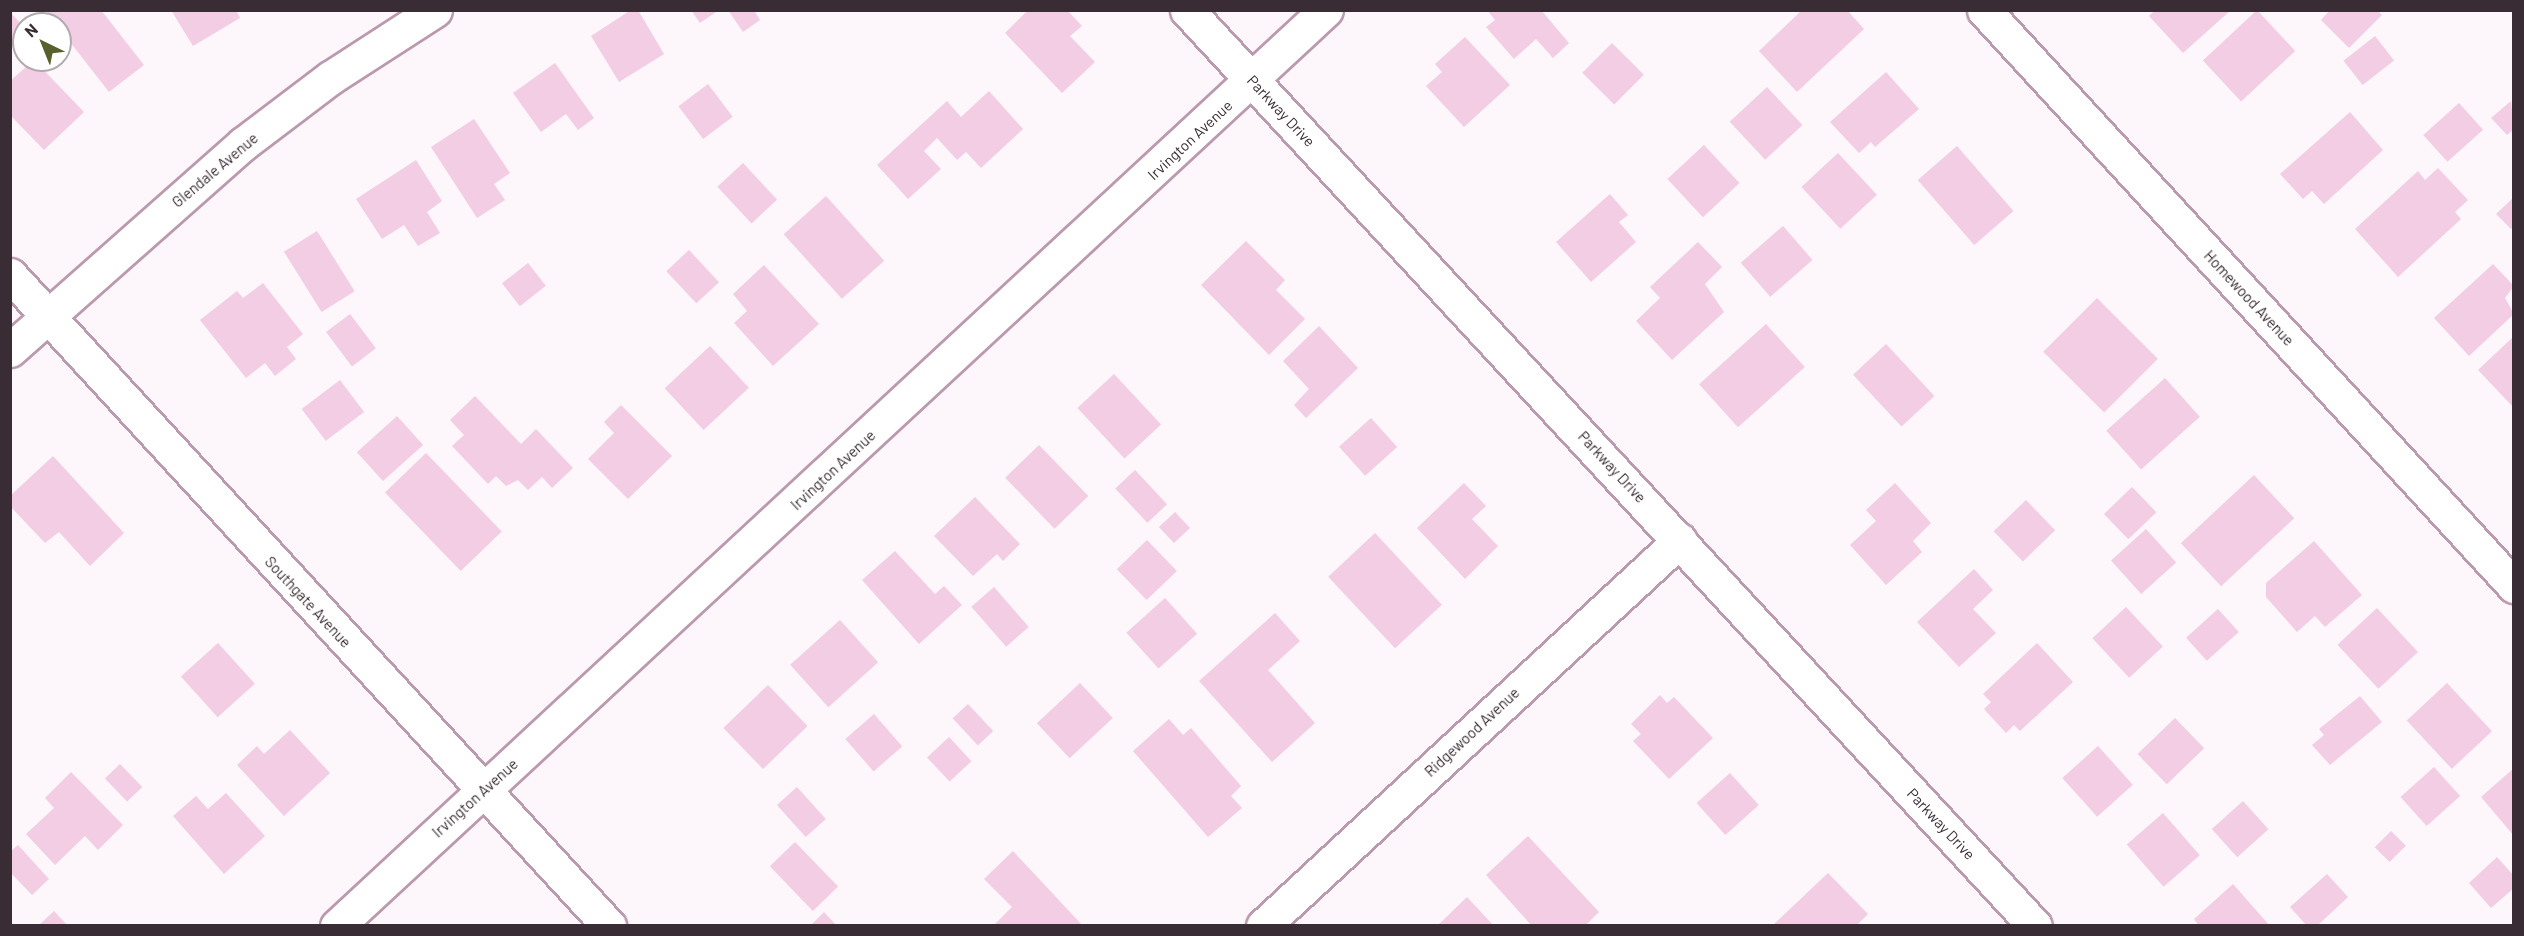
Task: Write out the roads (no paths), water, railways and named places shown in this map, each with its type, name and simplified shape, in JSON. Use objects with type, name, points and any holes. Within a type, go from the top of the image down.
[{"type":"street","name":"Glendale Avenue","points":[[10,350],[243,144],[330,78],[435,10]]},
{"type":"street","name":"Parkway Drive","points":[[1187,10],[2035,926]]},
{"type":"street","name":"Irvington Avenue","points":[[337,926],[1253,81],[1326,10]]},
{"type":"street","name":"Homewood Avenue","points":[[1984,10],[2514,586]]},
{"type":"street","name":"Southgate Avenue","points":[[10,275],[609,926]]},
{"type":"street","name":"Ridgewood Avenue","points":[[1263,926],[1680,540]]}]
